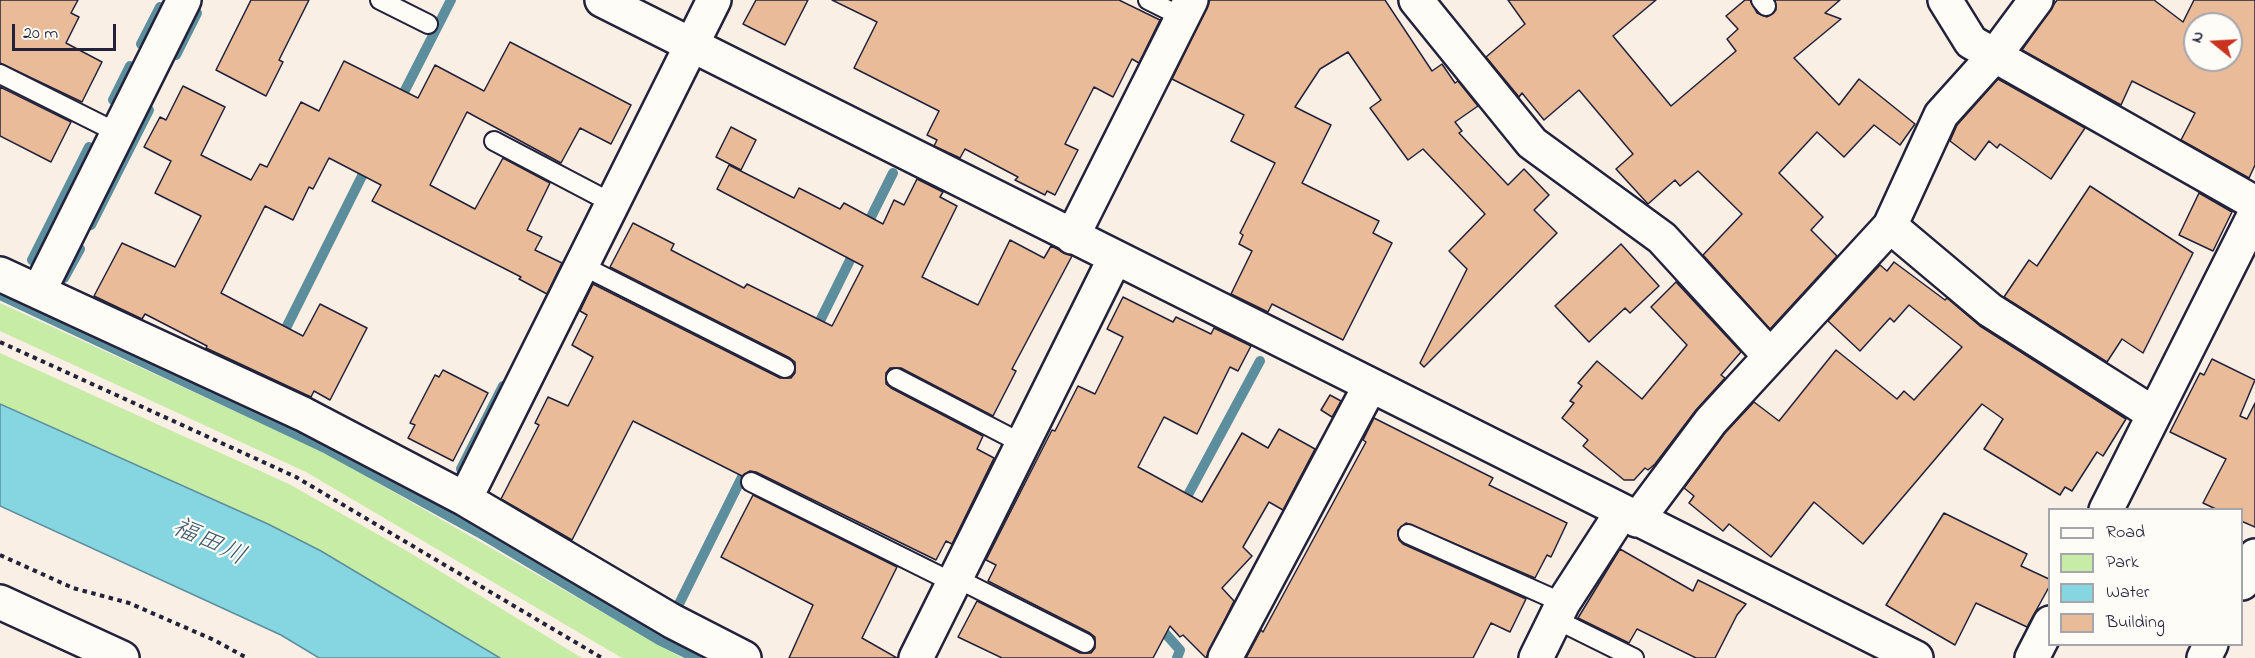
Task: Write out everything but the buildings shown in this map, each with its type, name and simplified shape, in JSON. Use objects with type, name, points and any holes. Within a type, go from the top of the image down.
[{"type":"street","points":[[39,291],[184,0]]},
{"type":"street","points":[[602,0],[1916,658]]},
{"type":"street","points":[[465,499],[714,0]]},
{"type":"street","points":[[1416,0],[1532,143],[1662,238],[1770,356]]},
{"type":"street","points":[[1945,0],[1971,42],[2255,203]]},
{"type":"street","points":[[1536,658],[1559,611],[1629,516],[1711,421],[1890,226],[1941,115],[1995,55],[2036,0]]},
{"type":"street","points":[[1072,237],[1187,8]]},
{"type":"street","points":[[2107,508],[2255,214]]},
{"type":"street","points":[[1890,226],[1990,310],[2154,414]]},
{"type":"street","points":[[916,658],[1115,258]]},
{"type":"street","points":[[0,274],[303,414],[465,499],[672,621],[744,658]]},
{"type":"street","points":[[1225,658],[1370,386]]},
{"type":"street","points":[[2243,579],[2255,556]]},
{"type":"street","points":[[0,602],[122,658]]},
{"type":"street","points":[[2032,658],[2048,625]]},
{"type":"lane","points":[[380,0],[428,24]]},
{"type":"lane","points":[[1148,0],[1187,8]]},
{"type":"lane","points":[[0,74],[118,133]]},
{"type":"lane","points":[[494,141],[612,203]]},
{"type":"lane","points":[[581,265],[785,368]]},
{"type":"lane","points":[[896,378],[1023,444]]},
{"type":"lane","points":[[750,482],[1085,643]]},
{"type":"lane","points":[[1408,534],[1559,611],[1634,658]]},
{"type":"path","points":[[0,342],[296,477],[602,658]]},
{"type":"path","points":[[0,555],[73,588],[129,603],[214,640],[247,658]]},
{"type":"green space","points":[[0,303],[324,452],[682,658],[622,658],[306,472],[0,331]]},
{"type":"green space","points":[[0,353],[289,484],[407,551],[582,658],[500,658],[321,551],[268,524],[0,404]]},
{"type":"water","name":"福田川","points":[[0,404],[268,524],[321,551],[500,658],[319,658],[281,635],[0,506]]},
{"type":"waterway","points":[[398,104],[451,0]]},
{"type":"waterway","points":[[141,44],[160,7]]},
{"type":"waterway","points":[[176,55],[197,13]]},
{"type":"waterway","points":[[113,100],[130,66]]},
{"type":"waterway","points":[[91,225],[149,110]]},
{"type":"waterway","points":[[32,260],[89,147]]},
{"type":"waterway","points":[[280,340],[368,164]]},
{"type":"waterway","points":[[865,229],[893,173]]},
{"type":"waterway","points":[[815,331],[856,248]]},
{"type":"waterway","points":[[64,278],[80,249]]},
{"type":"waterway","points":[[0,295],[327,449],[478,532],[659,640],[696,658]]},
{"type":"waterway","points":[[1182,506],[1260,361]]},
{"type":"waterway","points":[[461,469],[503,386]]},
{"type":"waterway","points":[[679,604],[749,463]]},
{"type":"waterway","points":[[1156,623],[1180,650],[1177,658]]}]
